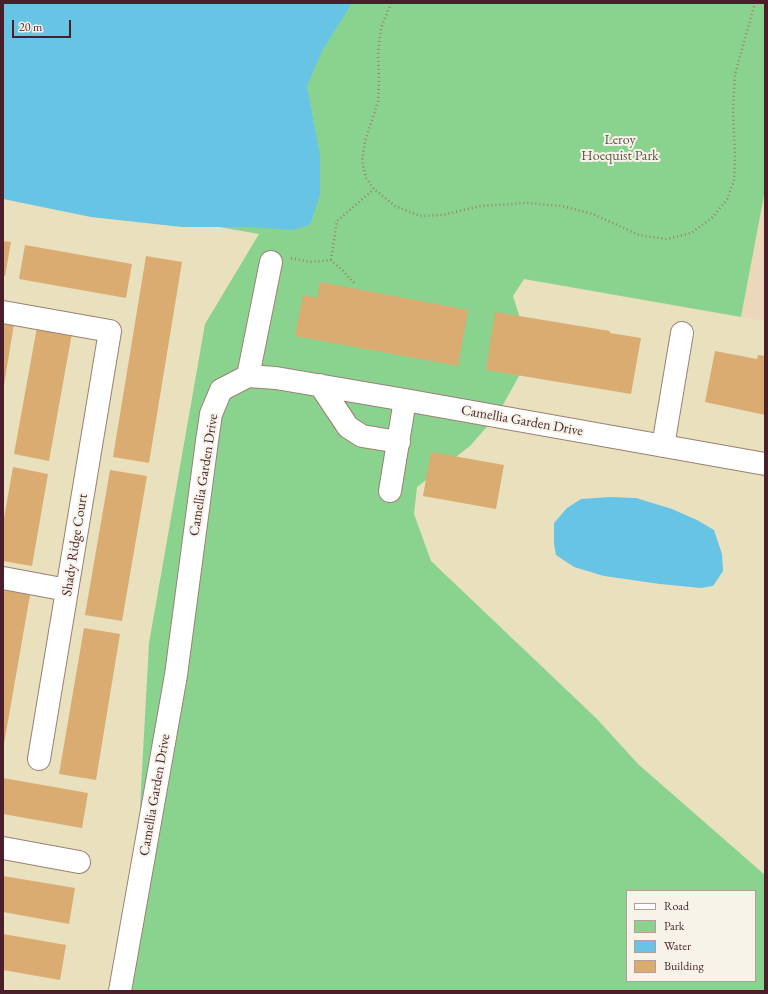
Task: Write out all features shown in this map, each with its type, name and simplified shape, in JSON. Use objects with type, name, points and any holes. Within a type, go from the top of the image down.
[{"type":"lane","points":[[248,376],[271,262]]},
{"type":"lane","name":"Shady Ridge Court","points":[[3,312],[110,331],[39,759]]},
{"type":"lane","points":[[663,446],[682,332]]},
{"type":"lane","name":"Camellia Garden Drive","points":[[120,991],[176,675],[211,414],[221,390],[248,376],[276,378],[765,464]]},
{"type":"lane","points":[[320,385],[348,427],[362,436],[398,442]]},
{"type":"lane","points":[[390,491],[405,400]]},
{"type":"lane","points":[[3,578],[67,590]]},
{"type":"lane","points":[[3,848],[79,862]]},
{"type":"path","points":[[391,3],[381,28],[378,52],[380,80],[378,102],[365,141],[362,161],[366,178],[374,189],[395,206],[420,216],[442,215],[481,206],[526,203],[562,206],[593,214],[638,235],[666,239],[691,233],[713,217],[727,199],[734,181],[735,156],[733,111],[735,74],[755,3]]},
{"type":"path","points":[[331,260],[338,221],[374,189]]},
{"type":"path","points":[[271,262],[291,258],[310,262],[331,260],[344,271],[355,284]]},
{"type":"shaded area","points":[[765,190],[765,321],[741,317]]},
{"type":"green space","name":"Leroy Hoequist Park","points":[[3,3],[765,3],[765,190],[741,317],[524,279],[513,296],[526,337],[520,374],[498,414],[470,446],[417,487],[414,514],[431,561],[597,719],[638,764],[765,875],[765,991],[123,991],[137,862],[149,643],[205,324],[259,234],[3,189]]},
{"type":"water","points":[[3,3],[352,3],[322,51],[307,86],[320,156],[320,194],[310,225],[292,230],[249,227],[182,227],[91,217],[3,199]]},
{"type":"water","points":[[610,497],[636,498],[672,509],[697,520],[714,530],[722,554],[723,571],[713,586],[701,588],[604,576],[574,567],[556,555],[554,544],[554,523],[567,508],[581,499]]},
{"type":"building","points":[[3,241],[11,242],[5,276],[3,275]]},
{"type":"building","points":[[25,245],[132,264],[126,298],[19,279]]},
{"type":"building","points":[[146,256],[182,262],[149,463],[113,457]]},
{"type":"building","points":[[320,282],[468,310],[458,366],[295,336],[303,295],[317,298]]},
{"type":"building","points":[[495,312],[610,331],[610,333],[641,338],[631,394],[486,370]]},
{"type":"building","points":[[3,322],[14,324],[4,385],[3,385]]},
{"type":"building","points":[[37,327],[72,333],[49,461],[14,454]]},
{"type":"building","points":[[715,351],[757,359],[758,355],[765,356],[765,415],[705,402]]},
{"type":"building","points":[[431,452],[504,465],[496,509],[423,496]]},
{"type":"building","points":[[13,467],[48,474],[32,566],[3,561],[3,524]]},
{"type":"building","points":[[110,470],[147,476],[122,621],[85,615]]},
{"type":"building","points":[[3,590],[30,595],[4,744],[3,743]]},
{"type":"building","points":[[84,628],[120,634],[96,780],[59,774]]},
{"type":"building","points":[[3,778],[88,793],[82,828],[3,814]]},
{"type":"building","points":[[3,876],[75,888],[69,924],[3,912]]},
{"type":"building","points":[[3,934],[66,945],[60,980],[3,970]]}]
